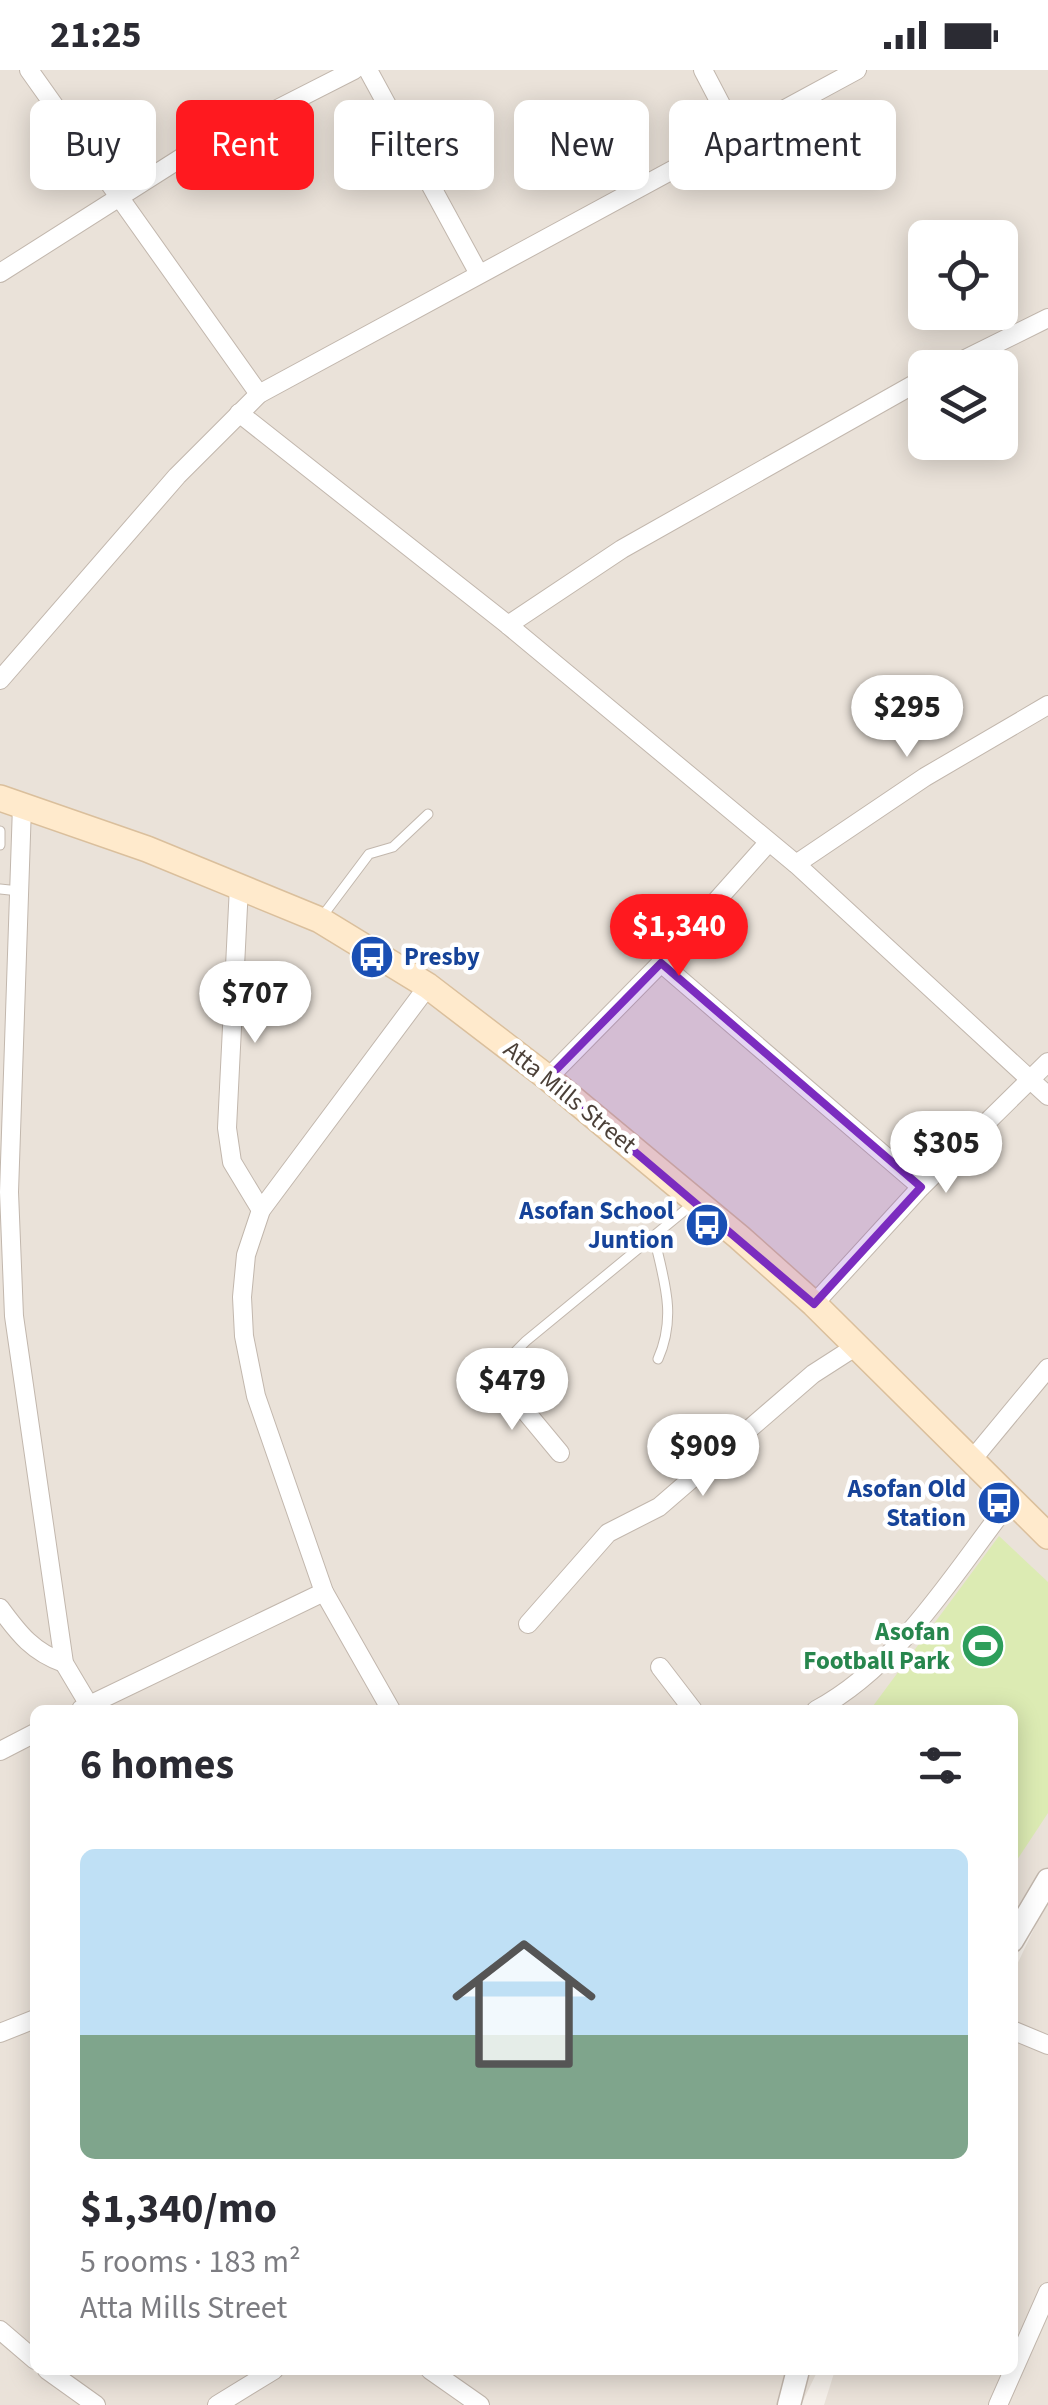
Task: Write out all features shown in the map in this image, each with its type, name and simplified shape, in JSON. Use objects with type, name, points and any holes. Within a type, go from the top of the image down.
[{"type":"main road","name":"Atta Mills Street","points":[[11,802],[148,848],[320,920],[428,986],[697,1200],[814,1304],[1048,1536]]},
{"type":"street","points":[[29,70],[258,394]]},
{"type":"street","points":[[0,273],[182,158],[354,70]]},
{"type":"street","points":[[368,70],[479,274]]},
{"type":"street","points":[[704,70],[719,100]]},
{"type":"street","points":[[804,100],[857,70]]},
{"type":"street","points":[[0,680],[177,476],[258,394],[669,173]]},
{"type":"street","points":[[988,350],[1046,324]]},
{"type":"street","points":[[508,625],[638,540],[908,388]]},
{"type":"street","points":[[239,413],[508,625],[796,864],[1048,1096]]},
{"type":"street","points":[[796,864],[925,777],[1048,705]]},
{"type":"street","points":[[11,802],[8,1192],[14,1316],[64,1663],[83,1705]]},
{"type":"street","points":[[548,1078],[661,963],[768,842]]},
{"type":"street","points":[[239,886],[227,1128],[232,1162],[261,1210]]},
{"type":"street","points":[[661,963],[921,1187]]},
{"type":"street","points":[[388,1705],[324,1592],[256,1396],[244,1336],[246,1255],[261,1210],[428,986]]},
{"type":"street","points":[[814,1304],[921,1187],[1048,1062]]},
{"type":"street","points":[[528,1624],[608,1533],[659,1507],[813,1374],[856,1347]]},
{"type":"street","points":[[972,1461],[1048,1368]]},
{"type":"street","points":[[501,1382],[560,1453]]},
{"type":"street","points":[[824,1705],[860,1684],[894,1649],[1011,1500]]},
{"type":"street","points":[[88,1705],[324,1592]]},
{"type":"street","points":[[0,1608],[24,1641],[41,1655],[64,1663]]},
{"type":"street","points":[[660,1667],[689,1705]]},
{"type":"street","points":[[0,1751],[30,1736]]},
{"type":"street","points":[[1018,1932],[1048,1880]]},
{"type":"street","points":[[0,2033],[30,2021]]},
{"type":"street","points":[[1018,2032],[1048,2045]]},
{"type":"street","points":[[1018,2360],[1048,2292]]},
{"type":"street","points":[[0,2330],[30,2356]]},
{"type":"street","points":[[55,2375],[96,2405]]},
{"type":"street","points":[[217,2405],[266,2375]]},
{"type":"street","points":[[437,2375],[480,2405]]},
{"type":"street","points":[[789,2405],[797,2375]]},
{"type":"street","points":[[998,2405],[1011,2375]]},
{"type":"lane","points":[[320,920],[369,854],[393,847],[428,814]]},
{"type":"lane","points":[[0,831],[0,845]]},
{"type":"lane","points":[[501,1382],[504,1363],[526,1342],[697,1200]]},
{"type":"lane","points":[[654,1237],[671,1311],[668,1336],[658,1359]]},
{"type":"highlighted area","points":[[661,963],[921,1187],[814,1304],[548,1078]]},
{"type":"shaded area","points":[[0,70],[1048,70],[1048,1889],[1018,1952],[1018,1705],[30,1705],[30,2375],[816,2375],[801,2405],[0,2405]]},
{"type":"shaded area","points":[[1048,1899],[1048,2405],[824,2405],[833,2375],[1018,2375],[1018,1962]]},
{"type":"green space","name":"Asofan Football Park","points":[[999,1536],[1048,1582],[1048,1813],[1018,1858],[1018,1705],[874,1705]]},
{"type":"place","name":"Presby","points":[[372,957]]},
{"type":"place","name":"Asofan School Juntion","points":[[707,1225]]},
{"type":"place","name":"Asofan Old Station","points":[[999,1503]]},
{"type":"place","name":"Asofan Football Park","points":[[983,1646]]}]
